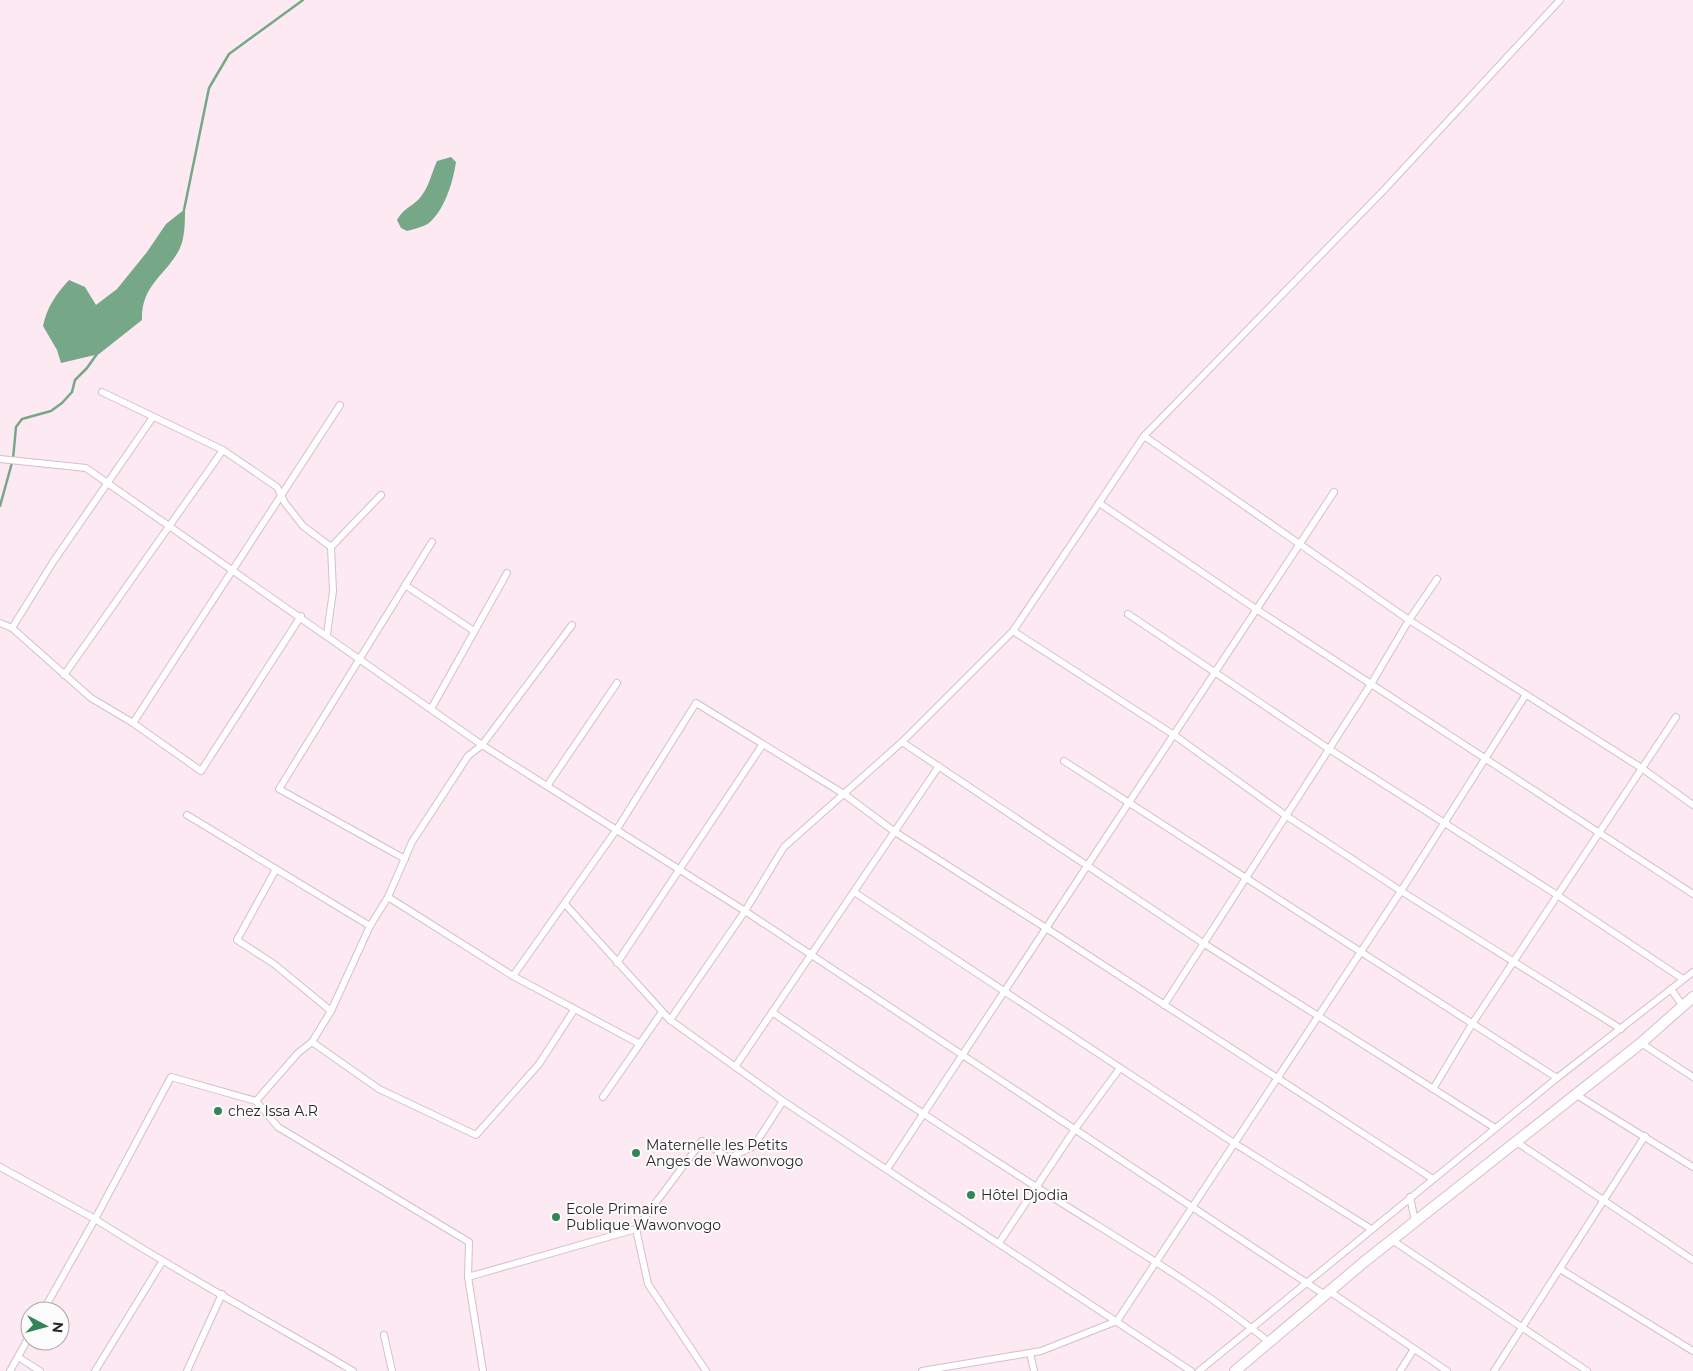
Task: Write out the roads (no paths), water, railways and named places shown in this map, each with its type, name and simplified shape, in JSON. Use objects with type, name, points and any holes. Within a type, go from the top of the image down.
[{"type":"main road","points":[[1235,1371],[1415,1221],[1641,1043],[1693,997]]},
{"type":"street","points":[[670,1020],[745,911],[784,847],[902,742],[1013,631],[1144,436],[1383,191],[1560,0]]},
{"type":"street","points":[[102,392],[223,450],[277,487],[281,496],[303,526],[331,547]]},
{"type":"street","points":[[133,723],[340,405]]},
{"type":"street","points":[[12,628],[53,562],[153,417]]},
{"type":"street","points":[[1144,436],[1409,620],[1524,696],[1642,769],[1693,805]]},
{"type":"street","points":[[64,675],[223,450]]},
{"type":"street","points":[[0,459],[86,468],[327,634],[482,745],[745,911],[810,956],[1193,1206],[1304,1283],[1327,1293],[1447,1371]]},
{"type":"street","points":[[887,1169],[1334,492]]},
{"type":"street","points":[[327,634],[333,591],[331,547],[381,495]]},
{"type":"street","points":[[1099,504],[1256,609],[1693,894]]},
{"type":"street","points":[[405,859],[279,789],[432,542]]},
{"type":"street","points":[[431,709],[507,573]]},
{"type":"street","points":[[1164,1005],[1437,579]]},
{"type":"street","points":[[405,585],[474,631]]},
{"type":"street","points":[[1128,614],[1329,749],[1557,895],[1683,980]]},
{"type":"street","points":[[0,623],[12,628],[91,698],[133,723],[201,771],[301,616]]},
{"type":"street","points":[[256,1101],[298,1053],[312,1042],[332,1011],[370,926],[388,897],[412,842],[468,756],[482,745],[572,625]]},
{"type":"street","points":[[1013,631],[1174,735],[1285,815],[1401,891],[1621,1029]]},
{"type":"street","points":[[547,786],[617,683]]},
{"type":"street","points":[[922,1371],[1041,1351],[1117,1321],[1401,891],[1524,696]]},
{"type":"street","points":[[513,976],[617,829],[696,703],[844,794],[894,832],[1046,928],[1432,1179]]},
{"type":"street","points":[[1433,1088],[1472,1024],[1676,717]]},
{"type":"street","points":[[902,742],[1203,943],[1495,1128]]},
{"type":"street","points":[[617,963],[678,868],[763,744]]},
{"type":"street","points":[[1064,761],[1557,1078]]},
{"type":"street","points":[[735,1066],[939,766]]},
{"type":"street","points":[[187,815],[370,926]]},
{"type":"street","points":[[276,869],[237,940],[274,964],[332,1011]]},
{"type":"street","points":[[854,892],[1234,1143],[1371,1229]]},
{"type":"street","points":[[388,897],[513,976],[640,1044]]},
{"type":"street","points":[[565,904],[670,1020],[783,1101],[1000,1243],[1190,1371]]},
{"type":"street","points":[[1199,1371],[1250,1327],[1495,1128],[1693,972]]},
{"type":"street","points":[[1671,989],[1682,1005]]},
{"type":"street","points":[[312,1042],[379,1089],[476,1135],[539,1064],[574,1010]]},
{"type":"street","points":[[603,1097],[662,1012]]},
{"type":"street","points":[[772,1012],[923,1115],[1156,1263],[1269,1342]]},
{"type":"street","points":[[1641,1043],[1693,1077]]},
{"type":"street","points":[[1000,1243],[1075,1129],[1120,1068]]},
{"type":"street","points":[[50,1301],[171,1077],[256,1101],[278,1127],[469,1242],[468,1277],[483,1371]]},
{"type":"street","points":[[1575,1094],[1693,1167]]},
{"type":"street","points":[[468,1277],[636,1229],[702,1141],[729,1158],[754,1146],[783,1101]]},
{"type":"street","points":[[1494,1371],[1645,1136]]},
{"type":"street","points":[[1515,1141],[1693,1260]]},
{"type":"street","points":[[0,1167],[95,1219],[162,1262],[222,1294],[353,1371]]},
{"type":"street","points":[[1410,1197],[1415,1221]]},
{"type":"street","points":[[636,1229],[648,1284],[706,1371]]},
{"type":"street","points":[[1392,1240],[1587,1371]]},
{"type":"street","points":[[95,1371],[162,1262]]},
{"type":"street","points":[[1560,1269],[1693,1351]]},
{"type":"street","points":[[187,1371],[222,1294]]},
{"type":"street","points":[[384,1335],[392,1371]]},
{"type":"street","points":[[1400,1371],[1414,1349]]},
{"type":"street","points":[[10,1371],[21,1351]]},
{"type":"street","points":[[1030,1353],[1034,1371]]},
{"type":"street","points":[[18,1356],[40,1371]]},
{"type":"waterway","points":[[184,210],[209,88],[229,54],[303,0]]},
{"type":"waterway","points":[[0,506],[13,459],[16,427],[22,419],[51,411],[62,403],[72,392],[75,380],[87,368],[99,351]]},
{"type":"place","name":"chez Issa A.R","points":[[218,1111]]},
{"type":"place","name":"Maternelle les Petits Anges de Wawonvogo","points":[[636,1153]]},
{"type":"place","name":"Hôtel Djodia","points":[[971,1195]]},
{"type":"place","name":"Ecole Primaire Publique Wawonvogo","points":[[556,1217]]}]
